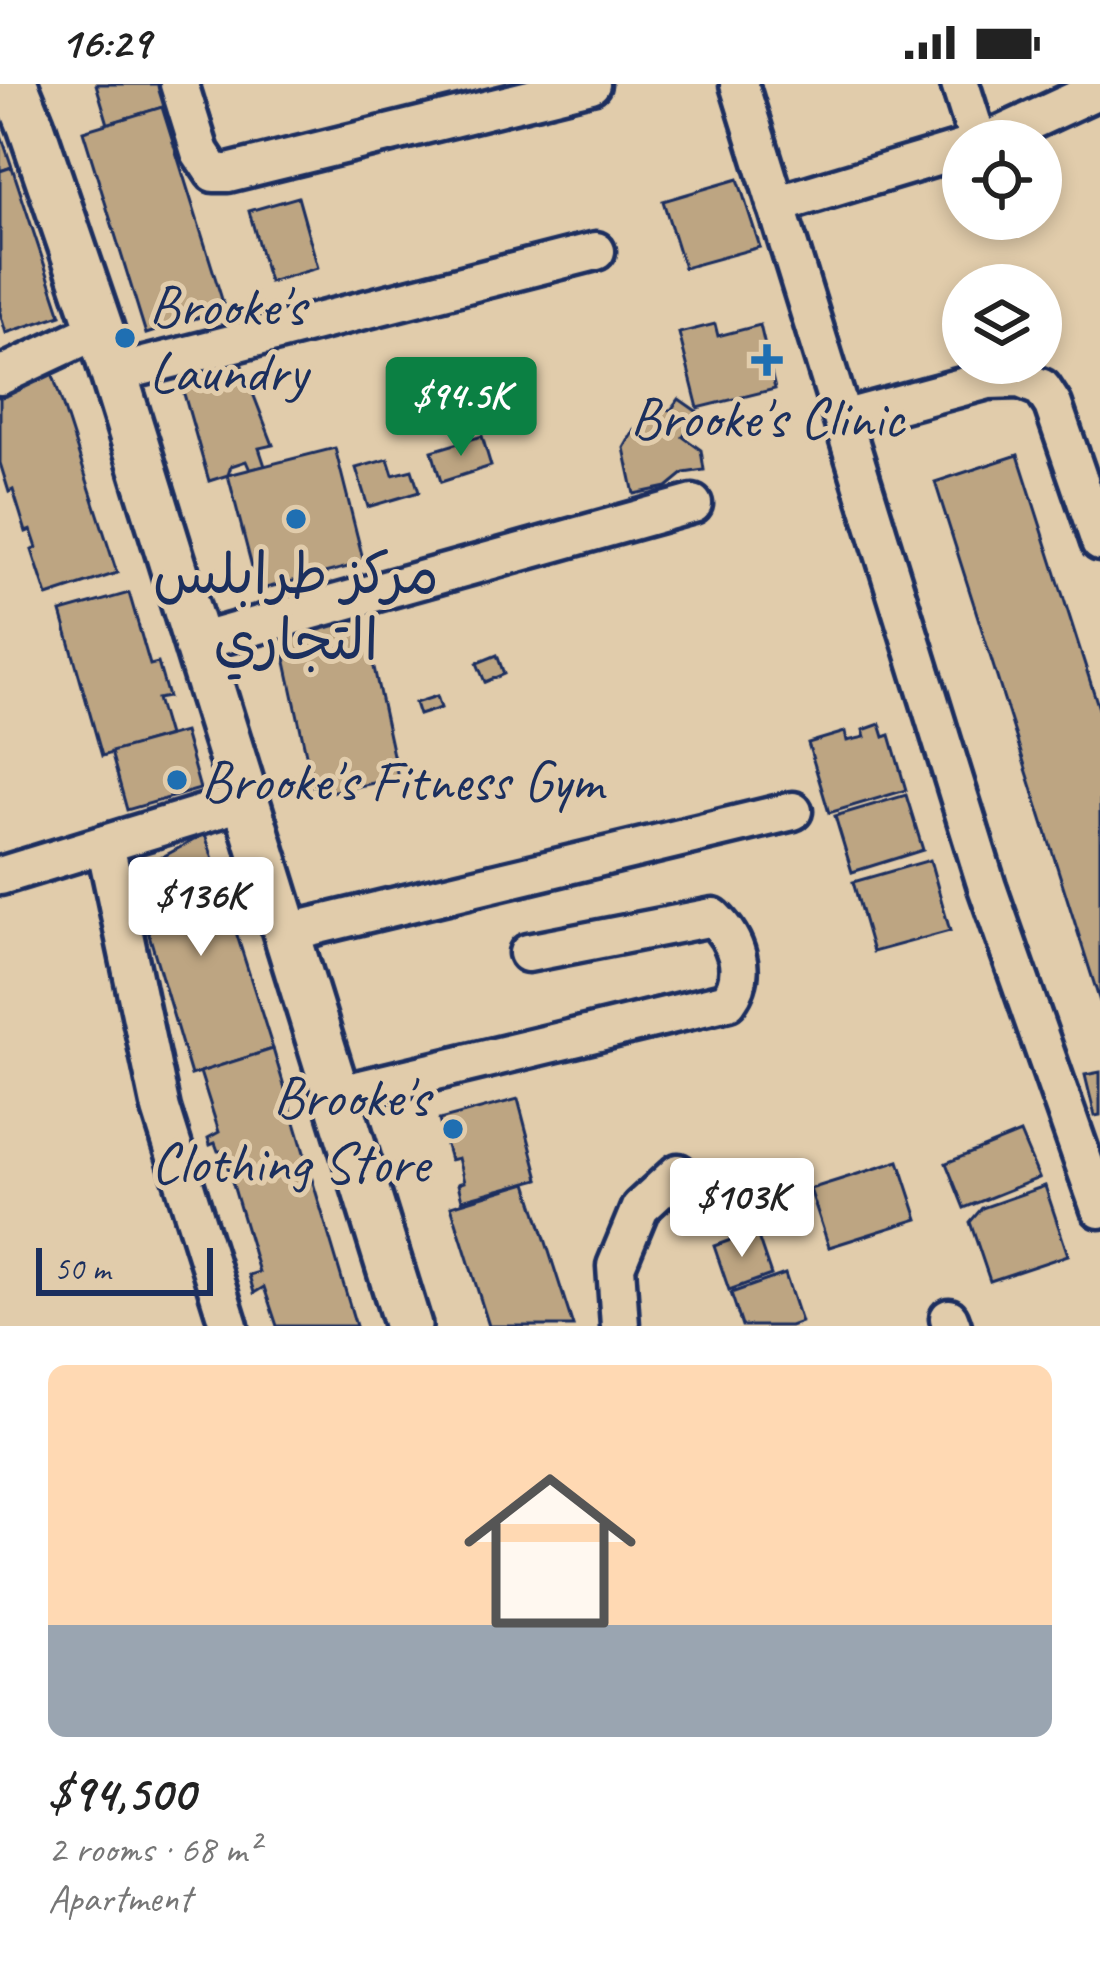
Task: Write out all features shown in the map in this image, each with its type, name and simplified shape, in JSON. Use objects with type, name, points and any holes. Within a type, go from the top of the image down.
[{"type":"main road","points":[[22,98],[100,329],[408,1326]]},
{"type":"street","points":[[179,84],[200,152],[214,172],[229,173],[591,84]]},
{"type":"street","points":[[740,84],[988,887],[1100,1209]]},
{"type":"street","points":[[960,84],[971,120]]},
{"type":"street","points":[[1033,120],[1100,89]]},
{"type":"street","points":[[776,206],[942,155]]},
{"type":"street","points":[[113,374],[596,251]]},
{"type":"street","points":[[0,376],[100,329]]},
{"type":"street","points":[[842,419],[988,380],[1020,379],[1042,388],[1053,405],[1100,542]]},
{"type":"street","points":[[198,642],[693,504]]},
{"type":"street","points":[[1,870],[245,801]]},
{"type":"street","points":[[285,933],[793,811]]},
{"type":"street","points":[[105,844],[161,1109],[229,1326]]},
{"type":"street","points":[[336,1094],[728,1000],[737,988],[740,970],[728,933],[712,917],[528,953]]},
{"type":"street","points":[[620,1326],[616,1266],[640,1208],[678,1173]]},
{"type":"building","points":[[96,84],[168,84],[173,104],[108,124]]},
{"type":"building","points":[[162,107],[225,309],[146,334],[83,131]]},
{"type":"building","points":[[0,132],[12,167],[0,171]]},
{"type":"building","points":[[12,167],[61,315],[6,333],[0,313],[0,171]]},
{"type":"building","points":[[738,179],[760,247],[684,268],[663,201]]},
{"type":"building","points":[[298,197],[318,268],[269,282],[249,211]]},
{"type":"building","points":[[715,324],[718,336],[760,325],[775,389],[698,408],[679,333]]},
{"type":"building","points":[[240,360],[273,445],[259,448],[265,466],[250,470],[246,461],[231,466],[228,475],[209,481],[176,366]]},
{"type":"building","points":[[51,369],[117,573],[47,596],[32,550],[37,548],[31,530],[26,532],[0,463],[0,385]]},
{"type":"building","points":[[679,399],[699,413],[683,437],[701,450],[704,470],[684,473],[667,487],[634,494],[624,448],[634,430],[663,409],[671,410]]},
{"type":"building","points":[[482,436],[491,466],[441,482],[432,451]]},
{"type":"building","name":"مركز طرابلس التجاري","points":[[335,448],[364,563],[258,590],[228,475]]},
{"type":"building","points":[[1018,455],[1100,712],[1100,1002],[935,482]]},
{"type":"building","points":[[388,459],[393,475],[412,470],[419,492],[368,507],[356,468]]},
{"type":"building","points":[[129,593],[150,665],[158,663],[168,697],[157,699],[168,736],[102,756],[61,612]]},
{"type":"building","points":[[362,612],[398,778],[315,795],[279,630]]},
{"type":"building","points":[[497,655],[504,674],[485,682],[477,663]]},
{"type":"building","points":[[437,696],[441,708],[419,715],[415,703]]},
{"type":"building","points":[[880,724],[884,737],[890,735],[906,790],[829,813],[808,743],[845,732],[847,741],[865,737],[863,730]]},
{"type":"building","points":[[184,732],[200,789],[127,810],[111,752]]},
{"type":"building","points":[[906,795],[923,850],[852,872],[835,816]]},
{"type":"building","points":[[205,834],[273,1049],[191,1075],[131,874]]},
{"type":"building","points":[[930,860],[950,931],[873,952],[853,882]]},
{"type":"building","points":[[273,1049],[356,1326],[277,1326],[264,1287],[254,1293],[249,1275],[259,1272],[223,1151],[215,1143],[210,1145],[208,1138],[219,1132],[200,1072]]},
{"type":"building","points":[[1100,1072],[1100,1115],[1095,1116],[1085,1075]]},
{"type":"building","points":[[518,1099],[539,1179],[462,1200],[458,1184],[464,1182],[458,1158],[450,1160],[439,1120]]},
{"type":"building","points":[[1020,1133],[1039,1178],[964,1208],[946,1163]]},
{"type":"building","points":[[899,1161],[918,1219],[829,1247],[810,1189]]},
{"type":"building","points":[[527,1183],[573,1326],[489,1326],[451,1206]]},
{"type":"building","points":[[1045,1186],[1068,1255],[990,1281],[970,1222],[982,1208]]},
{"type":"building","points":[[756,1231],[771,1275],[729,1290],[714,1246]]},
{"type":"building","points":[[785,1274],[801,1322],[742,1326],[731,1293]]},
{"type":"place","name":"Brooke's Laundry","points":[[125,338]]},
{"type":"place","name":"Brooke's Clinic","points":[[767,360]]},
{"type":"place","name":"مركز طرابلس التجاري","points":[[296,519]]},
{"type":"place","name":"Brooke's Fitness Gym","points":[[177,780]]},
{"type":"place","name":"Brooke's Clothing Store","points":[[453,1129]]}]
